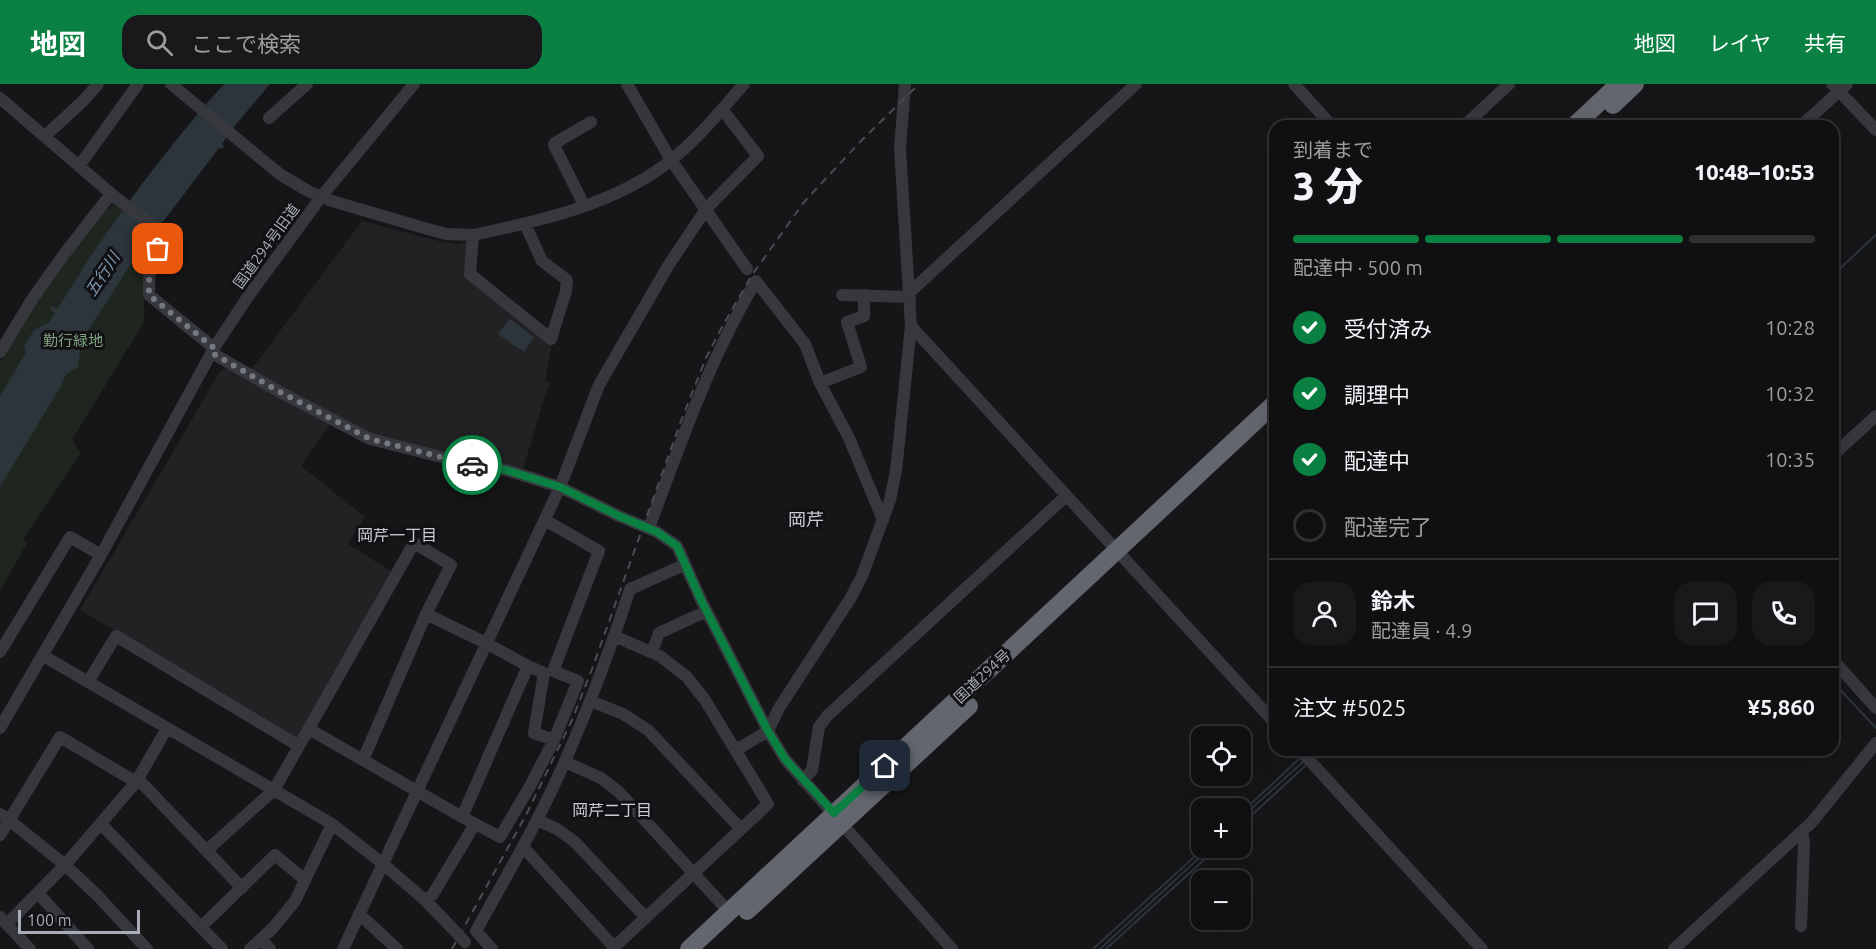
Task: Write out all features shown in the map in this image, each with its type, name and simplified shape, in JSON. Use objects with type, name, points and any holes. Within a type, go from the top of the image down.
[{"type":"highway","points":[[1580,120],[1619,84]]},
{"type":"highway","points":[[1596,120],[1635,84]]},
{"type":"highway","name":"国道294号","points":[[1121,555],[1269,409]]},
{"type":"highway","name":"国道294号","points":[[707,949],[838,818],[1121,555],[1269,425]]},
{"type":"highway","name":"国道294号","points":[[689,949],[838,818]]},
{"type":"street","points":[[45,136],[98,84]]},
{"type":"street","points":[[78,166],[138,84]]},
{"type":"street","points":[[171,84],[245,147],[297,185],[321,197],[446,234],[473,235],[545,220],[611,195],[647,178],[688,145],[744,84]]},
{"type":"street","points":[[270,118],[307,84]]},
{"type":"street","name":"国道294号旧道","points":[[0,728],[101,555],[213,351],[321,197],[414,84]]},
{"type":"street","points":[[627,84],[671,160],[747,269]]},
{"type":"street","points":[[735,750],[768,731],[779,708],[862,576],[890,500],[896,471],[911,326],[900,149],[905,84]]},
{"type":"street","points":[[842,295],[910,294],[1137,84]]},
{"type":"street","points":[[1294,84],[1327,120]]},
{"type":"street","points":[[1470,120],[1509,84]]},
{"type":"street","points":[[1808,120],[1839,86],[1876,130]]},
{"type":"street","points":[[0,98],[78,166],[165,235],[170,236],[152,258],[149,272],[149,295],[213,351],[288,397],[370,439],[465,464],[506,470],[560,487],[649,528],[677,546],[707,611],[768,731],[785,759],[952,949]]},
{"type":"street","points":[[343,949],[560,487],[599,385],[668,266],[706,209],[758,156],[722,109]]},
{"type":"street","points":[[584,205],[554,145],[591,122]]},
{"type":"street","points":[[0,352],[46,280],[115,196]]},
{"type":"street","points":[[473,235],[470,274],[551,339],[566,291],[567,280],[542,261],[525,224]]},
{"type":"street","points":[[649,528],[685,428],[735,316],[756,281],[805,344],[820,383],[849,438],[883,520]]},
{"type":"street","points":[[820,383],[861,367],[847,322],[864,316],[864,295]]},
{"type":"street","points":[[911,326],[1065,497],[1269,716]]},
{"type":"street","points":[[1839,450],[1876,416]]},
{"type":"street","points":[[803,780],[812,770],[819,727],[827,716],[1065,497]]},
{"type":"street","points":[[545,520],[599,551],[548,672],[534,733],[554,740]]},
{"type":"street","points":[[0,652],[70,537],[101,555]]},
{"type":"street","points":[[207,850],[274,790],[414,543],[452,565],[426,614],[363,760]]},
{"type":"street","points":[[492,949],[476,931],[523,847],[565,762],[591,701],[630,590],[684,565]]},
{"type":"street","points":[[652,652],[659,633],[707,611]]},
{"type":"street","points":[[309,729],[500,837],[554,740],[578,681],[528,666],[426,614]]},
{"type":"street","points":[[88,682],[116,636],[299,746]]},
{"type":"street","points":[[523,847],[613,948],[768,804],[697,688],[671,664],[652,652],[614,636]]},
{"type":"street","points":[[42,655],[332,824],[426,901],[468,946]]},
{"type":"street","points":[[462,817],[528,666]]},
{"type":"street","points":[[1839,667],[1876,708]]},
{"type":"street","points":[[591,701],[623,714],[648,730],[741,829]]},
{"type":"street","points":[[30,949],[3,920],[38,893],[65,865],[137,780],[167,728]]},
{"type":"street","points":[[0,835],[4,817],[60,737],[137,780],[242,888]]},
{"type":"street","points":[[1674,949],[1802,832],[1876,743]]},
{"type":"street","points":[[1305,756],[1482,949]]},
{"type":"street","points":[[565,762],[587,770],[610,785],[729,912]]},
{"type":"street","points":[[4,817],[65,865],[97,895],[147,949]]},
{"type":"street","points":[[537,820],[557,829],[575,842],[646,918]]},
{"type":"street","points":[[100,824],[222,949]]},
{"type":"street","points":[[250,949],[273,928],[295,901],[332,824]]},
{"type":"street","points":[[426,901],[433,894],[475,824]]},
{"type":"street","points":[[1801,926],[1804,842],[1802,832]]},
{"type":"street","points":[[201,927],[275,855],[306,880]]},
{"type":"street","points":[[38,893],[88,949]]},
{"type":"street","points":[[359,914],[397,949]]},
{"type":"street","points":[[261,939],[270,949]]},
{"type":"shaded area","points":[[362,221],[442,242],[456,244],[468,242],[466,273],[552,345],[545,380],[551,384],[547,389],[523,469],[525,473],[372,436],[250,371]]},
{"type":"shaded area","points":[[232,368],[331,423],[301,466],[365,517],[348,544],[400,577],[301,736],[296,738],[80,610],[221,370]]},
{"type":"green space","name":"勤行緑地","points":[[116,201],[161,239],[144,299],[144,322],[72,440],[81,453],[23,539],[27,543],[0,591],[0,362],[50,281],[97,220]]},
{"type":"water","name":"五行川","points":[[224,84],[270,84],[233,128],[222,144],[224,146],[222,149],[219,148],[130,265],[81,342],[78,367],[67,374],[61,383],[0,487],[0,396],[26,352],[24,346],[34,330],[49,322],[55,313],[50,308],[52,306],[57,309],[142,184]]},
{"type":"water","points":[[510,319],[534,337],[524,352],[498,334]]},
{"type":"waterway","points":[[1839,269],[1876,235]]},
{"type":"waterway","points":[[1839,688],[1876,728]]},
{"type":"waterway","points":[[1313,759],[1316,756]]},
{"type":"waterway","points":[[1251,804],[1299,759]]},
{"type":"waterway","points":[[1251,809],[1305,760]]},
{"type":"waterway","points":[[1251,816],[1305,766]]},
{"type":"waterway","points":[[1093,949],[1193,858]]},
{"type":"waterway","points":[[1100,949],[1199,858]]},
{"type":"waterway","points":[[1106,949],[1206,858]]},
{"type":"railway","points":[[452,949],[527,813],[572,720],[681,421],[706,358],[722,327],[752,275],[804,202],[919,84]]},
{"type":"way so far","points":[[158,249],[152,258],[149,272],[149,295],[214,348],[212,353],[370,439],[472,465]]},
{"type":"district","name":"岡芹","points":[[806,519]]},
{"type":"district","name":"岡芹一丁目","points":[[397,535]]},
{"type":"district","name":"岡芹二丁目","points":[[612,810]]},
{"type":"route","points":[[472,465],[506,470],[560,487],[657,532],[677,546],[702,602],[768,731],[785,759],[834,813],[885,766]]}]
